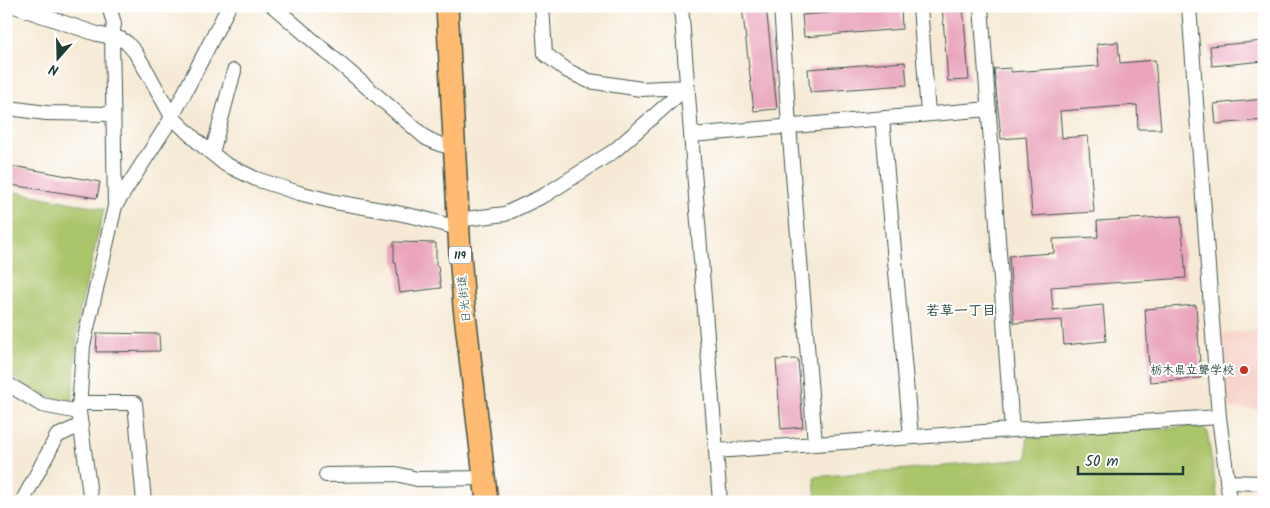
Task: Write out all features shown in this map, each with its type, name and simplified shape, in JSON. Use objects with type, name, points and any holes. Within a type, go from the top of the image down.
[{"type":"highway","name":"日光街道","points":[[448,6],[458,224],[464,306],[487,502]]},
{"type":"street","points":[[91,502],[80,414],[83,346],[115,206],[112,36],[114,24],[109,6]]},
{"type":"street","points":[[115,206],[172,117],[229,6]]},
{"type":"street","points":[[273,6],[426,138],[454,148]]},
{"type":"street","points":[[542,6],[545,54],[568,71],[589,81],[641,89],[687,87]]},
{"type":"street","points":[[681,6],[720,502]]},
{"type":"street","points":[[781,6],[815,444]]},
{"type":"street","points":[[920,6],[928,114]]},
{"type":"street","points":[[981,6],[1012,430]]},
{"type":"street","points":[[1189,6],[1219,417],[1230,502]]},
{"type":"street","points":[[18,7],[97,34],[112,36],[127,43],[135,52],[172,117],[225,164],[256,179],[291,191],[335,202],[458,224],[505,214],[545,196],[614,151],[687,87]]},
{"type":"street","points":[[212,153],[234,71]]},
{"type":"street","points":[[16,109],[46,113],[113,114]]},
{"type":"street","points":[[691,135],[989,109]]},
{"type":"street","points":[[882,118],[911,437]]},
{"type":"street","points":[[6,383],[42,405],[80,414],[135,403],[144,502]]},
{"type":"street","points":[[22,502],[57,436],[80,414]]},
{"type":"street","points":[[716,451],[1219,417]]},
{"type":"street","points":[[326,474],[396,474],[417,479],[484,478]]},
{"type":"street","points":[[1228,482],[1264,483]]},
{"type":"shaded area","name":"栃木県立聾学校","points":[[1264,330],[1264,410],[1229,408],[1221,333]]},
{"type":"green space","points":[[6,190],[104,209],[79,314],[72,403],[38,393],[6,373]]},
{"type":"green space","points":[[1198,426],[1207,431],[1218,502],[816,502],[814,477],[1027,459],[1027,438]]},
{"type":"building","points":[[742,6],[766,6],[777,109],[754,111]]},
{"type":"building","points":[[942,6],[963,6],[969,80],[948,81]]},
{"type":"building","points":[[901,7],[902,29],[804,37],[802,15]]},
{"type":"building","points":[[1264,41],[1264,61],[1212,66],[1210,46]]},
{"type":"building","points":[[1118,42],[1120,63],[1155,60],[1161,129],[1138,129],[1137,105],[1060,111],[1062,138],[1088,136],[1094,212],[1032,216],[1026,137],[1001,139],[994,69],[1011,68],[1011,72],[1099,66],[1097,44]]},
{"type":"building","points":[[905,62],[907,85],[810,92],[808,69]]},
{"type":"building","points":[[1264,99],[1264,120],[1216,124],[1214,104]]},
{"type":"building","points":[[13,166],[100,182],[97,198],[10,185]]},
{"type":"building","points":[[1181,216],[1186,278],[1051,287],[1053,310],[1103,305],[1106,341],[1064,345],[1062,320],[1014,323],[1009,256],[1054,253],[1053,239],[1098,237],[1097,221]]},
{"type":"building","points":[[394,242],[436,243],[436,266],[438,266],[441,288],[400,293],[396,263],[394,263]]},
{"type":"building","points":[[1196,305],[1201,378],[1150,382],[1145,309]]},
{"type":"building","points":[[97,333],[159,334],[160,351],[96,352]]},
{"type":"building","points":[[798,359],[803,427],[781,429],[776,360]]},
{"type":"place","name":"栃木県立聾学校","points":[[1244,370]]},
{"type":"district","name":"若草一丁目","points":[[961,310]]}]
